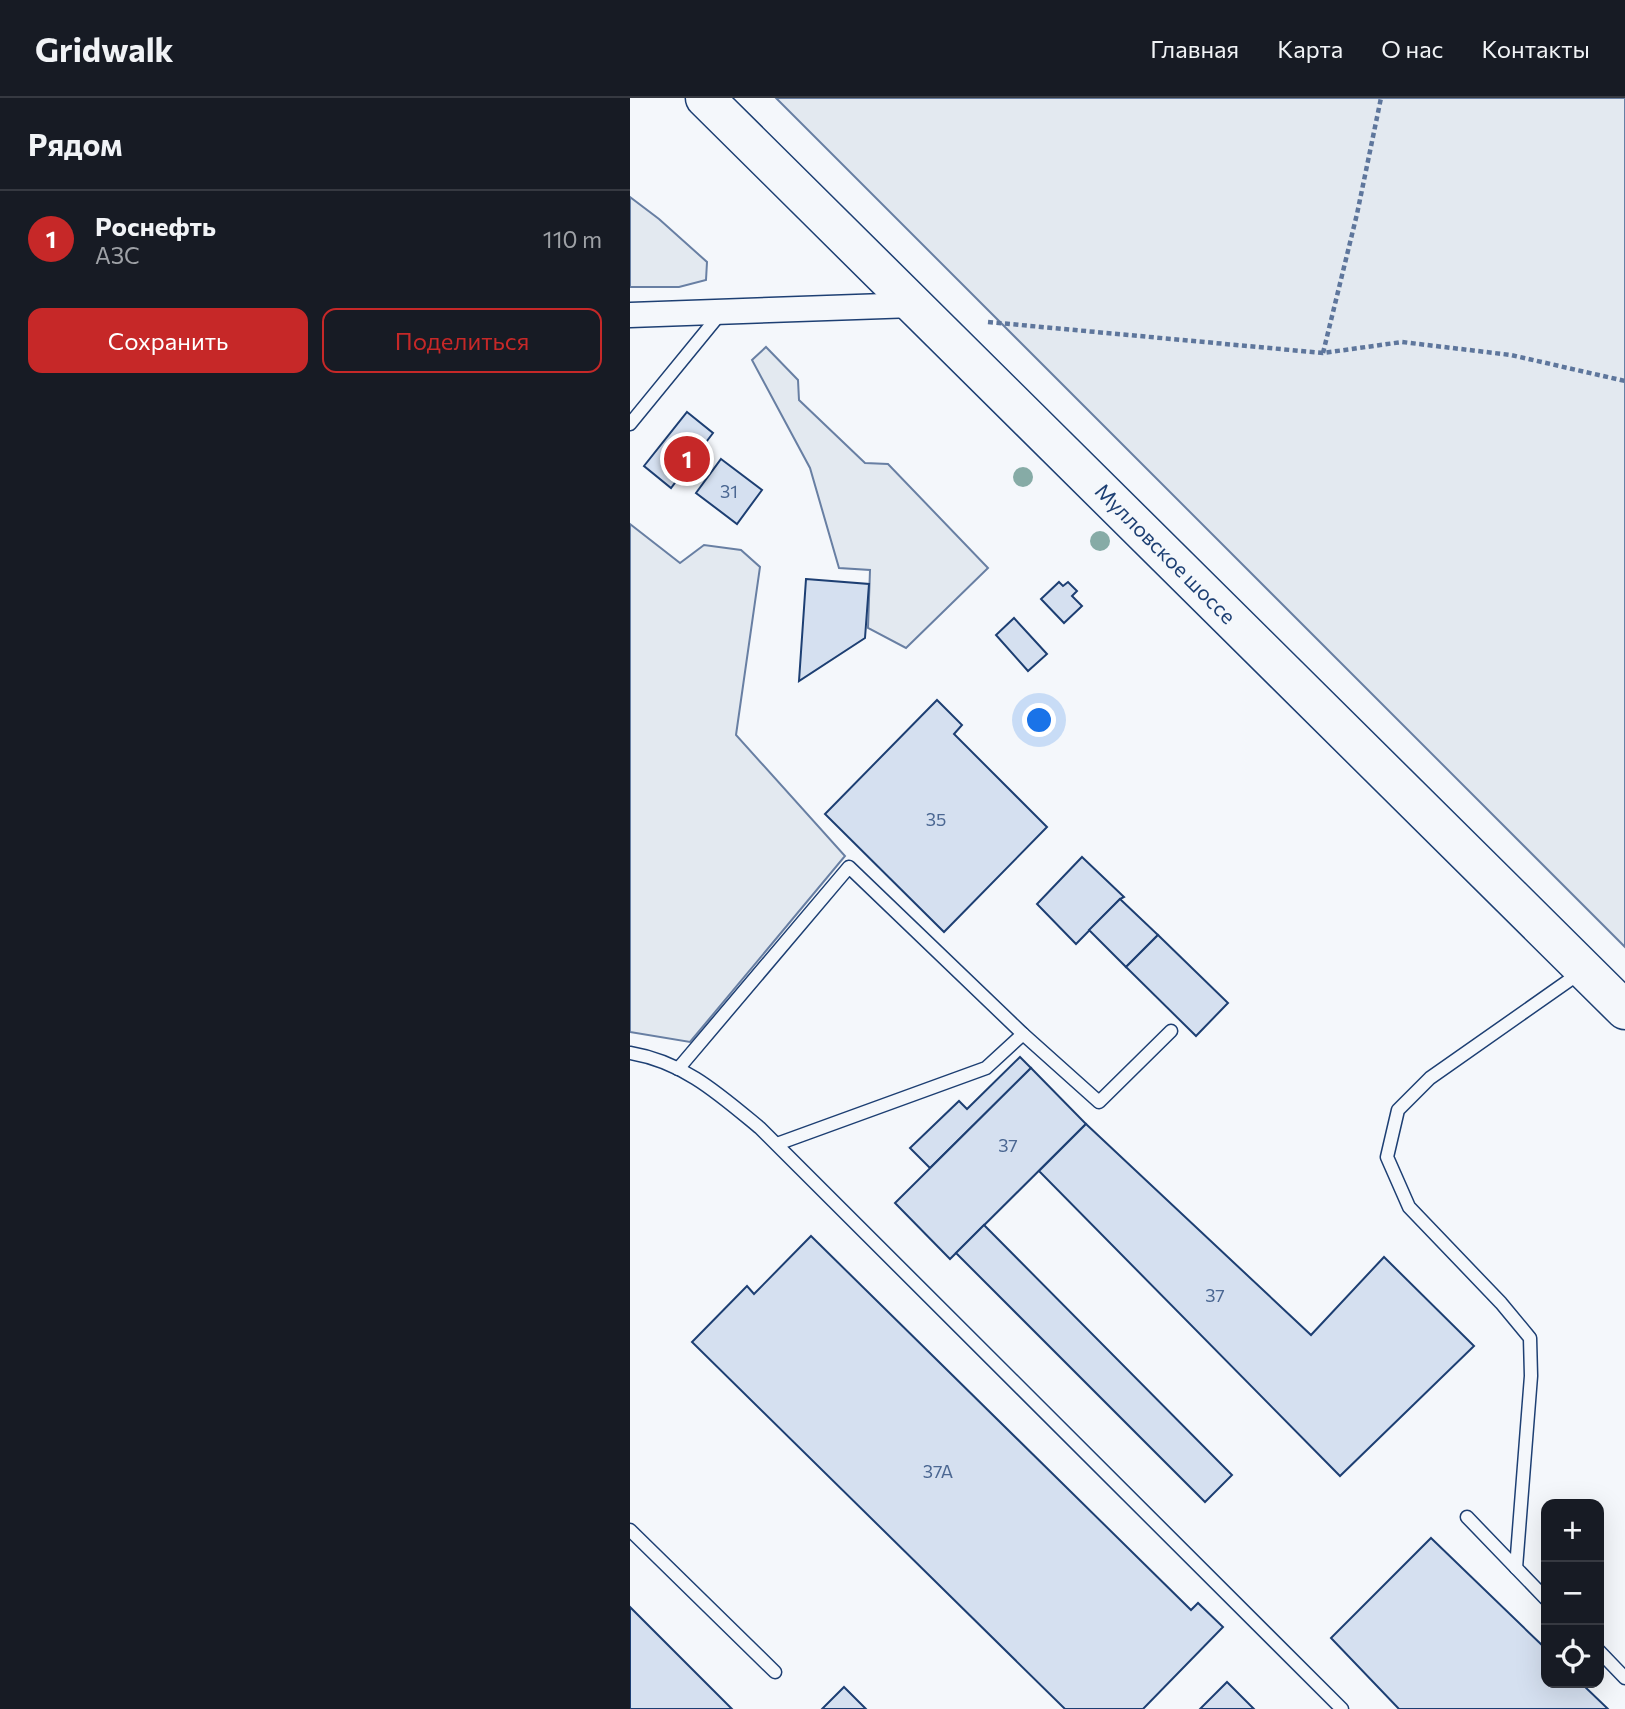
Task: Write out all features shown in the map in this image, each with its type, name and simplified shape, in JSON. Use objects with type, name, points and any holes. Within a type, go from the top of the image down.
[{"type":"highway","name":"Мулловское шоссе","points":[[705,98],[1625,1010]]},
{"type":"street","points":[[630,315],[720,314],[914,305]]},
{"type":"lane","points":[[630,424],[720,314]]},
{"type":"lane","points":[[678,1069],[849,867],[1023,1034],[1099,1102],[1171,1031]]},
{"type":"lane","points":[[1516,1568],[1531,1376],[1530,1338],[1501,1303],[1409,1207],[1387,1157],[1398,1110],[1430,1078],[1584,970]]},
{"type":"lane","points":[[777,1144],[986,1068],[1023,1034]]},
{"type":"lane","points":[[630,1053],[651,1056],[701,1079],[760,1128],[1342,1709]]},
{"type":"lane","points":[[1467,1517],[1541,1594]]},
{"type":"lane","points":[[630,1530],[775,1672]]},
{"type":"lane","points":[[1604,1656],[1625,1678]]},
{"type":"path","points":[[1323,353],[1357,214],[1381,98]]},
{"type":"path","points":[[988,322],[1323,353],[1402,342],[1511,355],[1625,381]]},
{"type":"shaded area","points":[[776,98],[1625,98],[1625,947]]},
{"type":"shaded area","points":[[630,197],[707,262],[706,280],[679,287],[630,287]]},
{"type":"shaded area","points":[[766,347],[798,380],[799,400],[865,463],[888,464],[988,568],[906,648],[868,628],[870,570],[839,568],[810,468],[752,360]]},
{"type":"shaded area","points":[[630,524],[680,563],[704,545],[741,550],[760,567],[736,735],[845,856],[690,1042],[630,1032]]},
{"type":"building","points":[[687,412],[713,433],[671,488],[644,466]]},
{"type":"building","points":[[721,459],[762,490],[737,524],[696,493]]},
{"type":"building","points":[[806,579],[869,584],[865,638],[799,681]]},
{"type":"building","points":[[1059,582],[1063,586],[1068,582],[1077,591],[1072,596],[1082,606],[1064,623],[1041,599]]},
{"type":"building","points":[[1014,618],[1047,654],[1028,671],[996,635]]},
{"type":"building","points":[[937,700],[962,725],[954,734],[1047,827],[944,932],[825,814]]},
{"type":"building","points":[[1082,857],[1124,897],[1076,944],[1037,904]]},
{"type":"building","points":[[1120,899],[1158,935],[1126,967],[1089,930]]},
{"type":"building","points":[[1158,935],[1228,1003],[1196,1036],[1126,967]]},
{"type":"building","points":[[1020,1057],[1031,1068],[930,1168],[910,1148],[959,1101],[967,1109]]},
{"type":"building","points":[[1031,1068],[1086,1124],[950,1259],[895,1203]]},
{"type":"building","points":[[1086,1124],[1311,1335],[1384,1257],[1474,1346],[1340,1476],[1039,1171]]},
{"type":"building","points":[[984,1225],[1232,1475],[1205,1502],[956,1253]]},
{"type":"building","points":[[811,1236],[1191,1610],[1198,1603],[1223,1627],[1143,1709],[1065,1709],[692,1342],[747,1286],[754,1294]]},
{"type":"building","points":[[1431,1538],[1541,1644],[1541,1688],[1586,1688],[1608,1709],[1399,1709],[1331,1638]]},
{"type":"building","points":[[630,1607],[732,1709],[630,1709]]},
{"type":"building","points":[[1227,1682],[1254,1709],[1200,1709]]},
{"type":"building","points":[[844,1687],[866,1709],[822,1709]]},
{"type":"place","name":"Роснефть","points":[[687,459]]}]
